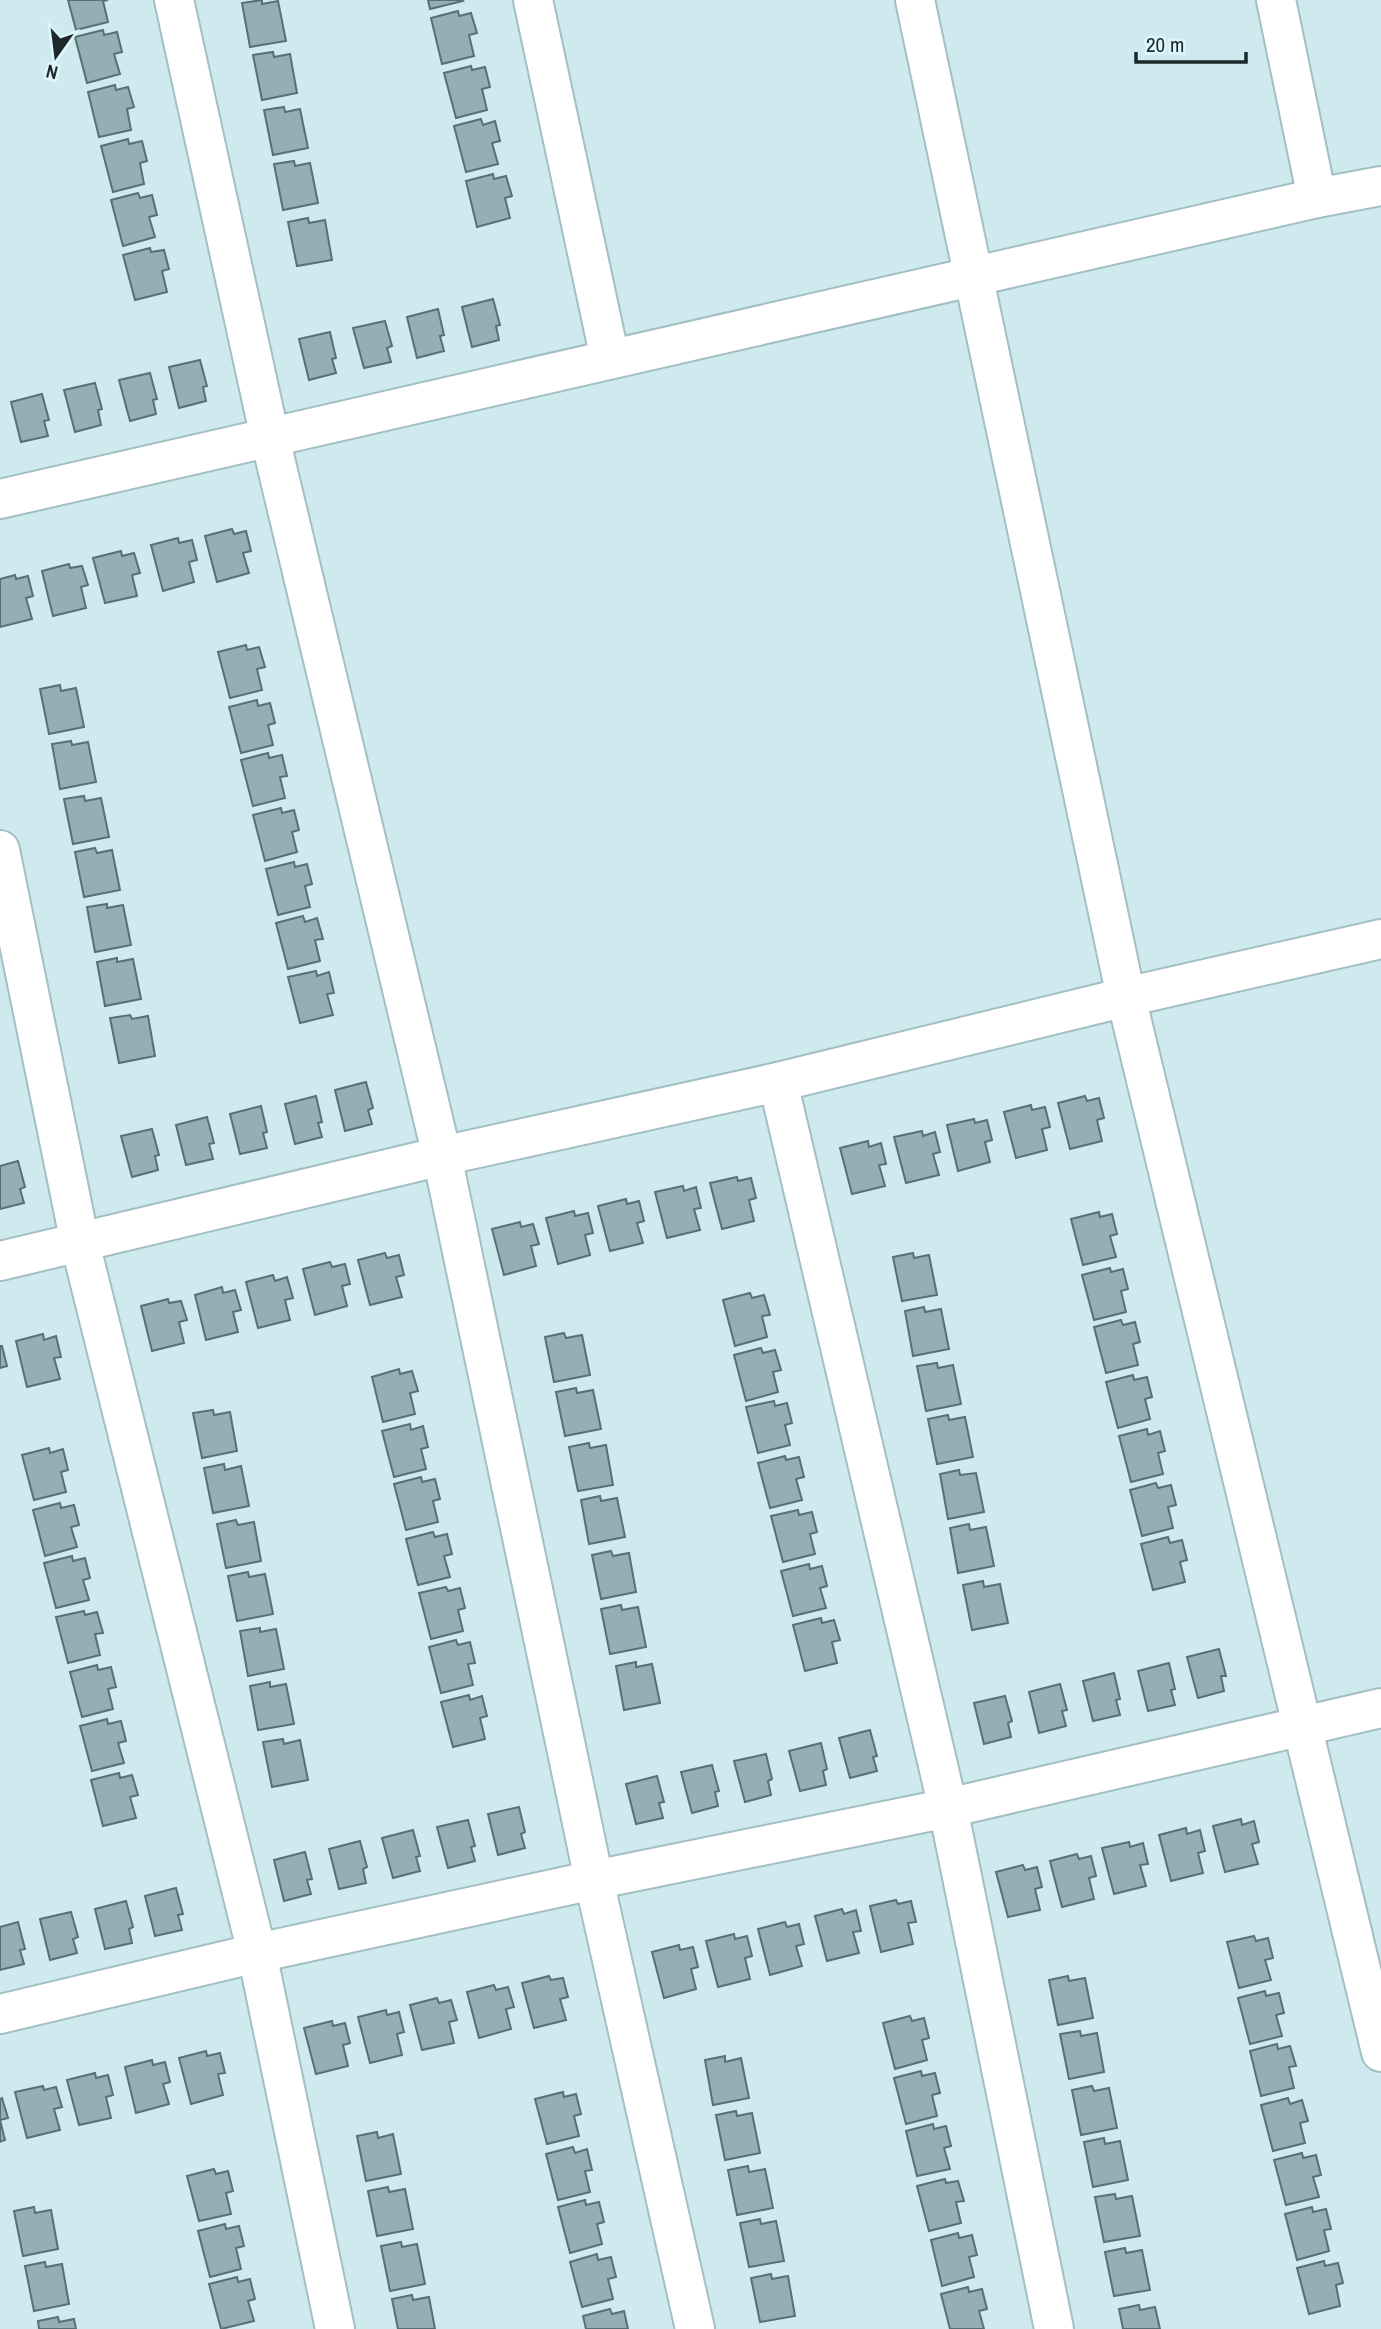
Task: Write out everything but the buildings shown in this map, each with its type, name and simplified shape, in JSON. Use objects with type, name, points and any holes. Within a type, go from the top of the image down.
[{"type":"street","points":[[174,0],[270,438],[442,1156],[594,1880],[695,2329]]},
{"type":"street","points":[[533,0],[610,359]]},
{"type":"street","points":[[915,0],[1126,997],[1381,2052]]},
{"type":"street","points":[[1276,0],[1317,198]]},
{"type":"street","points":[[0,499],[1317,198],[1381,186]]},
{"type":"street","points":[[0,850],[80,1243],[257,1953],[335,2329]]},
{"type":"street","points":[[0,1261],[442,1156],[778,1082],[1126,997],[1381,939]]},
{"type":"street","points":[[778,1082],[948,1808],[1054,2329]]},
{"type":"street","points":[[0,2014],[257,1953],[594,1880],[948,1808],[1381,1708]]}]
